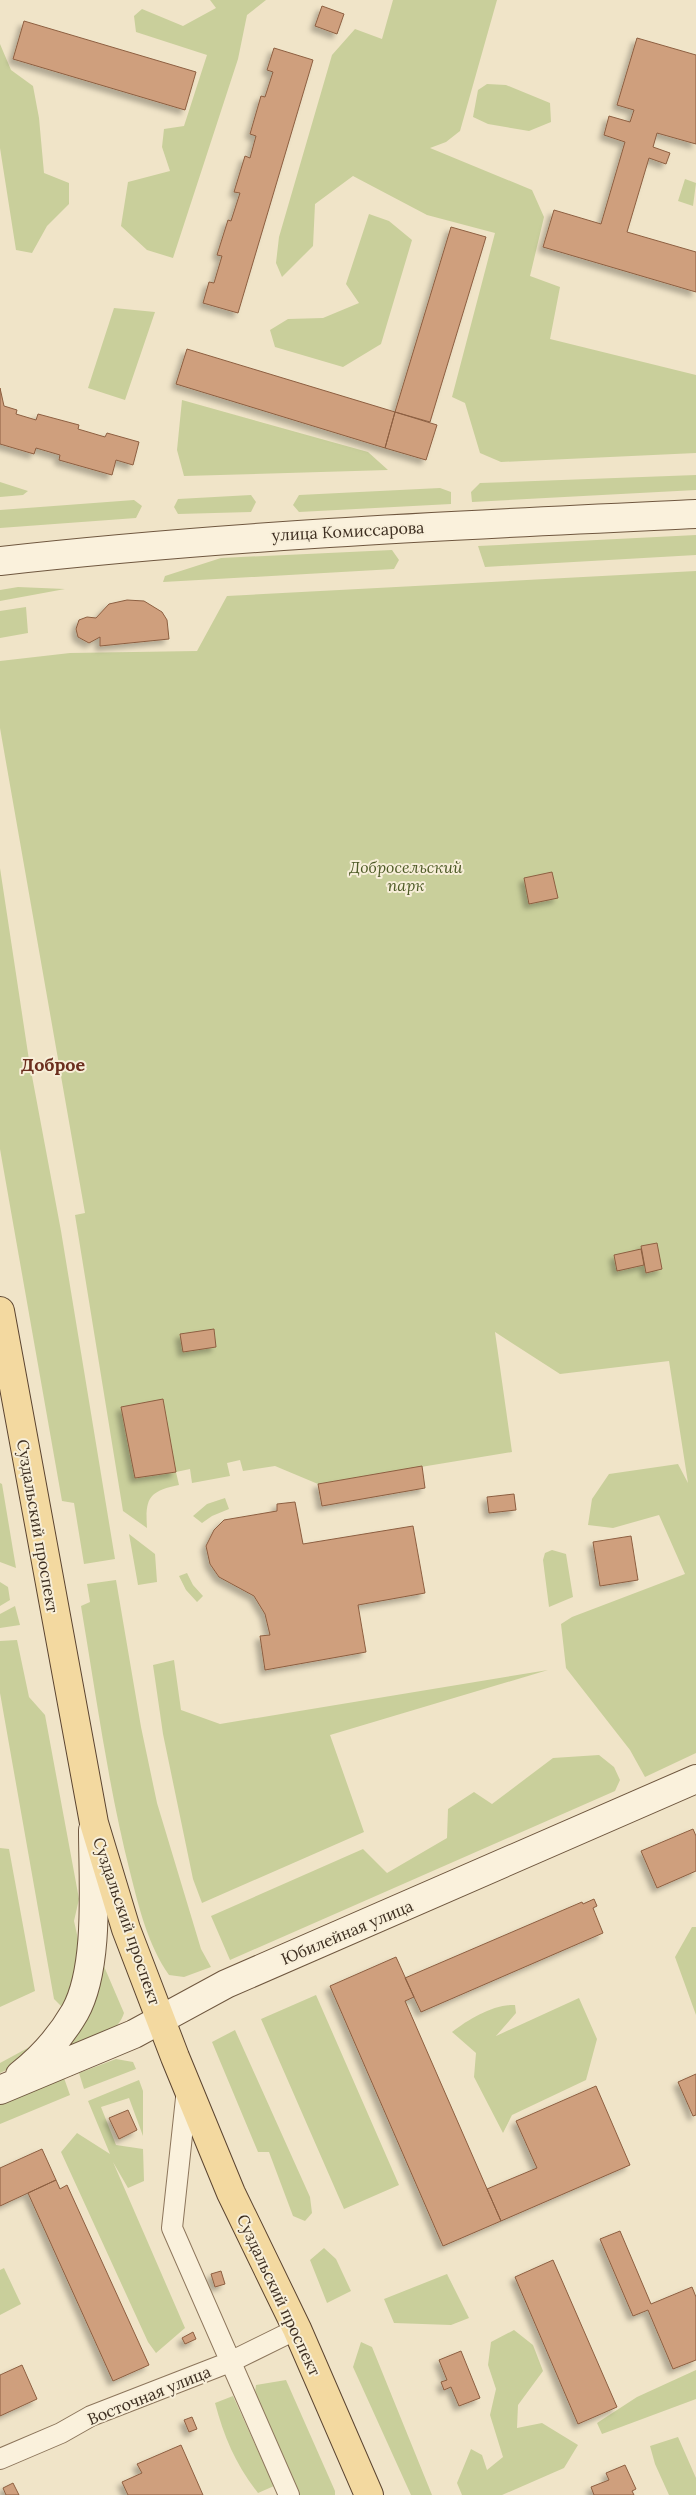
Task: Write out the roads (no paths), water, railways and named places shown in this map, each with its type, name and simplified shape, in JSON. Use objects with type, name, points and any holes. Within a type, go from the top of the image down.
[{"type":"main road","name":"улица Комиссарова","points":[[0,561],[160,544],[279,535],[696,514]]},
{"type":"main road","name":"Суздальский проспект","points":[[0,1311],[6,1384],[94,1823],[126,1929],[187,2087],[231,2193],[297,2329],[368,2495]]},
{"type":"main road","name":"Юбилейная улица","points":[[1,2090],[134,2034],[226,1984],[696,1779]]},
{"type":"main road","points":[[1,2090],[34,2064],[57,2039],[76,2011],[88,1977],[92,1938],[94,1823]]},
{"type":"street","points":[[187,2087],[172,2228],[289,2495]]},
{"type":"street","name":"Восточная улица","points":[[0,2459],[61,2433],[90,2416],[230,2362],[297,2329]]},
{"type":"district","name":"Доброе","points":[[53,1065]]},
{"type":"park label","name":"Добросельский парк","points":[[406,876]]}]
